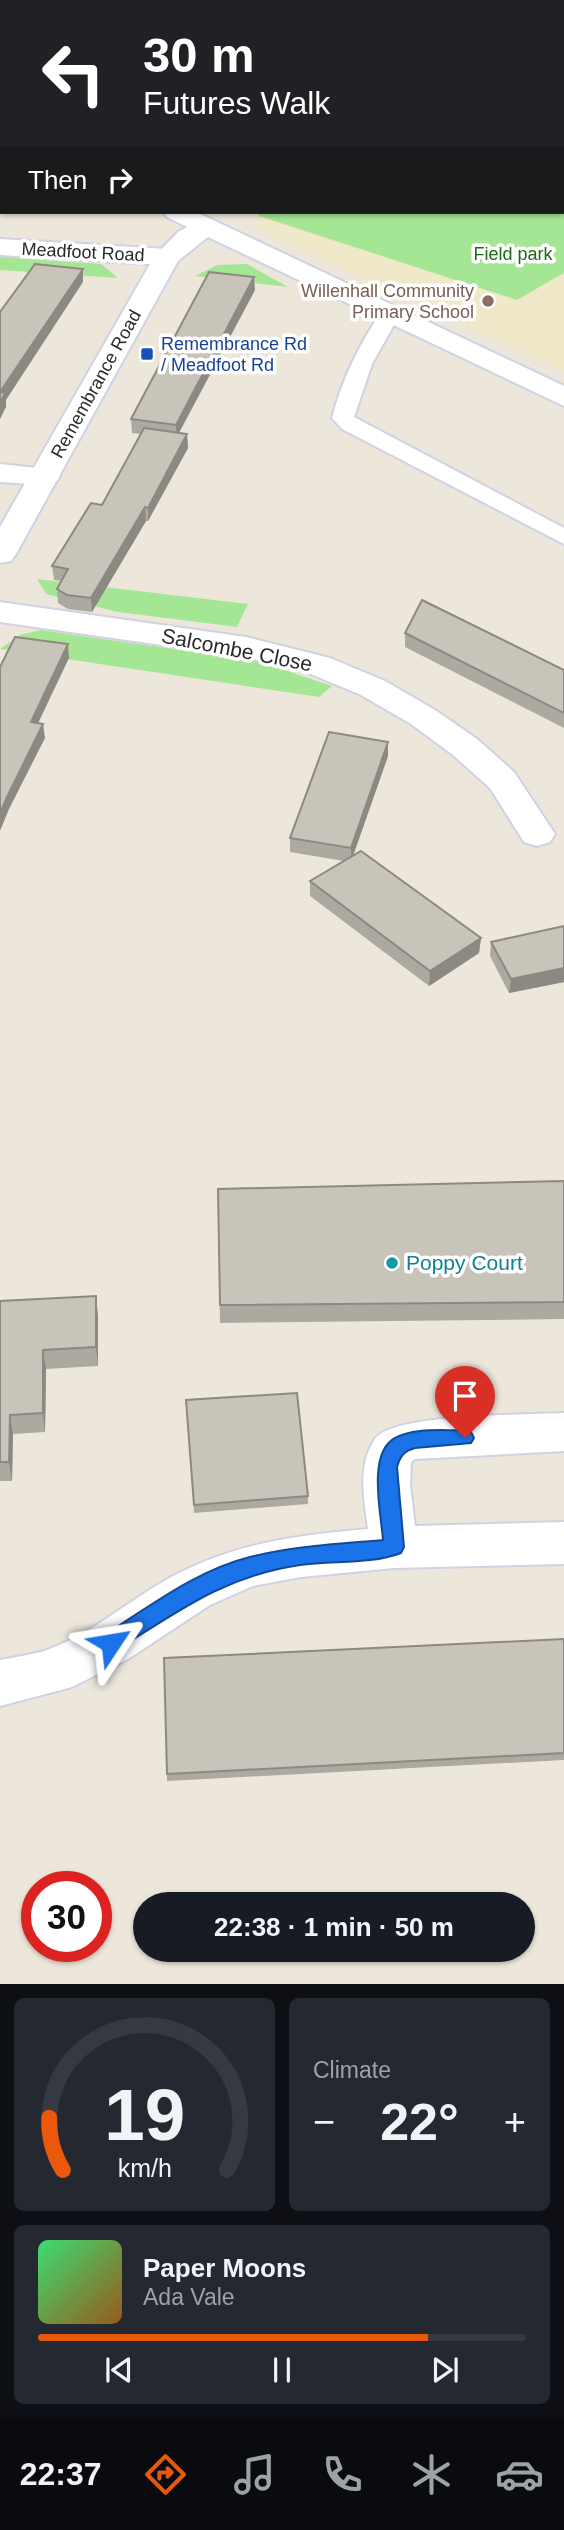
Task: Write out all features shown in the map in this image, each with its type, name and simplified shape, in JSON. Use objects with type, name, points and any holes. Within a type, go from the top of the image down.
[{"type":"street","points":[[180,214],[564,397]]},
{"type":"street","name":"Remembrance Road","points":[[0,554],[167,257],[187,238],[206,227]]},
{"type":"street","name":"Meadfoot Road","points":[[0,247],[167,257]]},
{"type":"street","points":[[0,473],[45,476]]},
{"type":"street","name":"Salcombe Close","points":[[0,612],[246,647],[329,670],[373,688],[424,717],[465,747],[502,780],[537,834]]},
{"type":"street","points":[[394,1547],[387,1467],[391,1454],[401,1444],[415,1440],[564,1432]]},
{"type":"street","points":[[0,1683],[54,1671],[111,1643],[193,1590],[248,1566],[301,1556],[394,1547],[564,1543]]},
{"type":"lane","points":[[390,314],[382,324],[370,350],[343,418],[349,425],[564,537]]},
{"type":"shaded area","name":"Willenhall Community Primary School","points":[[256,214],[564,214],[564,371],[259,230]]},
{"type":"green space","name":"Field park","points":[[564,214],[564,273],[517,300],[259,216]]},
{"type":"green space","points":[[0,257],[101,264],[118,278],[0,270]]},
{"type":"green space","points":[[247,264],[288,287],[195,276],[217,265]]},
{"type":"green space","points":[[37,579],[248,604],[237,627],[118,612],[46,594]]},
{"type":"green space","points":[[40,630],[258,661],[332,686],[319,697],[0,649],[20,635]]},
{"type":"building","points":[[35,264],[83,269],[0,392],[0,312]]},
{"type":"building","points":[[209,272],[254,277],[176,425],[131,419]]},
{"type":"building","points":[[144,428],[187,434],[148,508],[145,507],[91,598],[67,595],[57,589],[68,569],[52,566],[91,503],[102,505]]},
{"type":"building","points":[[422,600],[564,670],[564,713],[405,633]]},
{"type":"building","points":[[15,637],[68,644],[31,722],[43,724],[0,813],[0,667]]},
{"type":"building","points":[[329,732],[388,742],[351,848],[290,838]]},
{"type":"building","points":[[361,851],[481,938],[430,971],[310,881]]},
{"type":"building","points":[[564,926],[564,968],[511,979],[491,942]]},
{"type":"building","name":"Poppy Court","points":[[564,1181],[564,1302],[220,1305],[218,1189]]},
{"type":"building","points":[[96,1296],[96,1347],[43,1350],[43,1413],[10,1415],[9,1462],[0,1462],[0,1301]]},
{"type":"building","points":[[297,1393],[308,1496],[194,1505],[186,1400]]},
{"type":"building","points":[[564,1639],[564,1753],[167,1774],[164,1658]]},
{"type":"place","name":"Willenhall Community Primary School","points":[[488,301]]},
{"type":"place","name":"Remembrance Rd / Meadfoot Rd","points":[[147,354]]},
{"type":"place","name":"Poppy Court","points":[[392,1263]]},
{"type":"route","points":[[111,1643],[193,1590],[248,1566],[301,1556],[394,1547],[387,1467],[391,1454],[401,1444],[415,1440],[465,1438]]}]
